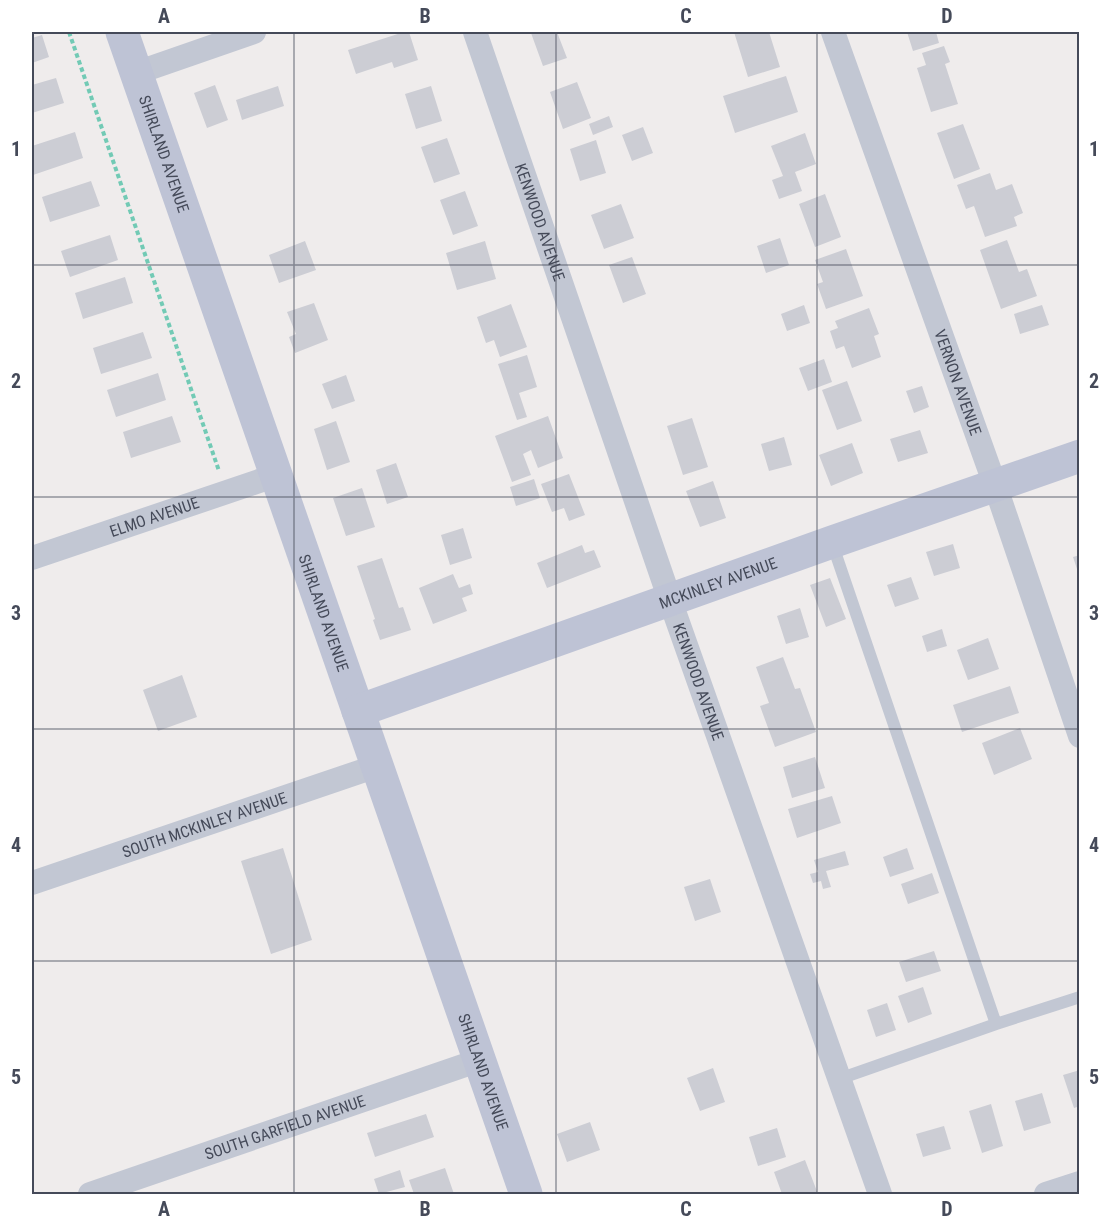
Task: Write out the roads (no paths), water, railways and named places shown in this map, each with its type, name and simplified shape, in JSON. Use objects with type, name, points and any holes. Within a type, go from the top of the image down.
[{"type":"street","name":"SHIRLAND AVENUE","points":[[123,32],[526,1194]]},
{"type":"street","points":[[136,73],[254,32]]},
{"type":"street","name":"KENWOOD AVENUE","points":[[475,32],[670,600],[880,1194]]},
{"type":"street","name":"VERNON AVENUE","points":[[832,32],[994,485],[1080,736]]},
{"type":"street","name":"MCKINLEY AVENUE","points":[[358,711],[1080,456]]},
{"type":"street","name":"ELMO AVENUE","points":[[32,558],[277,475]]},
{"type":"street","name":"SOUTH MCKINLEY AVENUE","points":[[32,883],[377,766]]},
{"type":"street","name":"SOUTH GARFIELD AVENUE","points":[[90,1194],[480,1060]]},
{"type":"street","points":[[1046,1194],[1080,1183]]},
{"type":"lane","points":[[832,542],[996,1024]]},
{"type":"lane","points":[[839,1079],[1080,997]]}]
